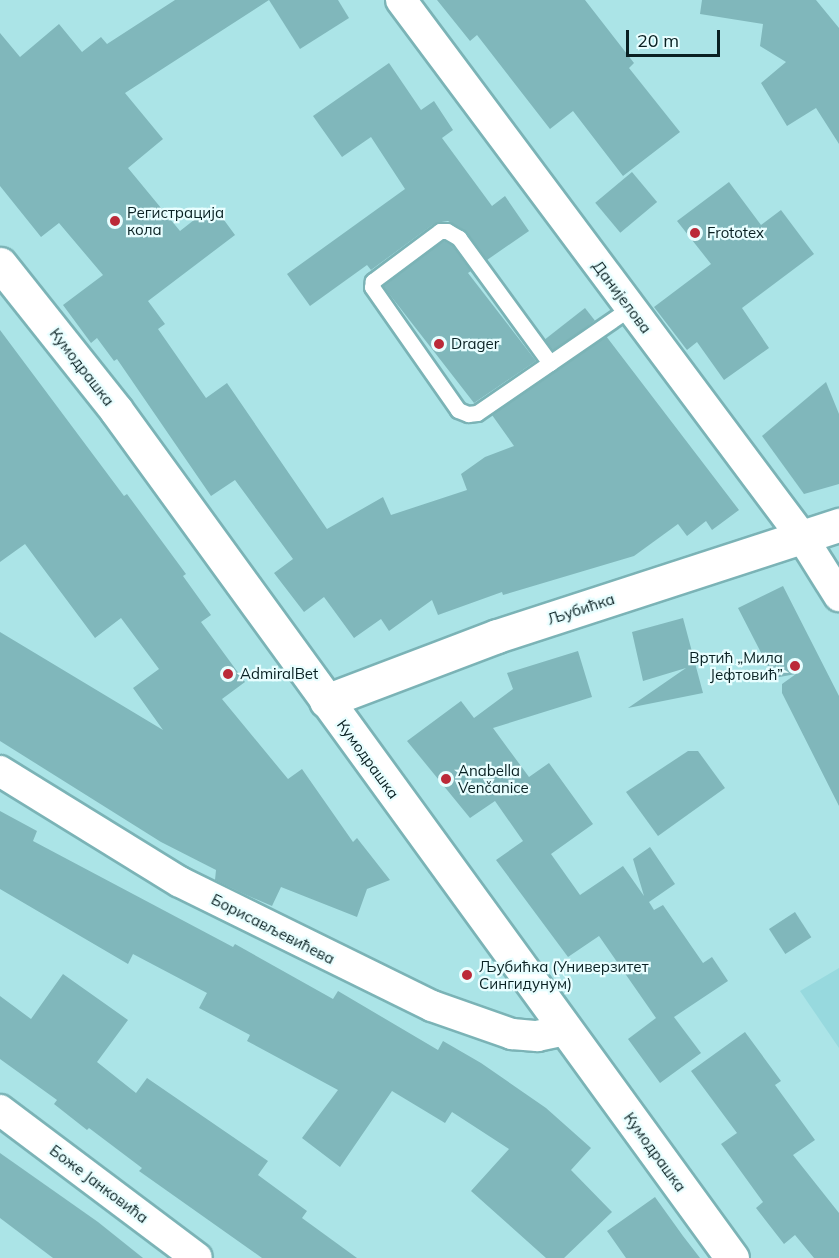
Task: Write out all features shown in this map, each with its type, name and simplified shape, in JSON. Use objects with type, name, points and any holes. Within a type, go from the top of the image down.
[{"type":"street","name":"Данијелова","points":[[400,0],[802,537],[839,596]]},
{"type":"street","name":"Кумодрашка","points":[[0,265],[116,410],[732,1258]]},
{"type":"street","name":"Љубићка","points":[[327,701],[497,636],[839,525]]},
{"type":"street","name":"Борисављевићева","points":[[0,771],[180,882],[432,1006],[512,1034],[537,1036],[565,1030]]},
{"type":"street","name":"Боже Јанковића","points":[[0,1110],[197,1258]]},
{"type":"lane","points":[[550,363],[459,238],[447,231],[440,231],[373,281],[372,287],[458,410],[477,413],[550,363],[630,308]]},
{"type":"shaded area","points":[[839,968],[839,1048],[800,991]]},
{"type":"building","points":[[175,0],[269,0],[125,93],[163,139],[128,168],[180,231],[213,205],[235,235],[148,301],[165,324],[158,329],[206,398],[227,383],[327,529],[383,497],[391,515],[467,490],[461,474],[485,457],[514,446],[492,415],[606,336],[739,510],[712,530],[706,521],[687,536],[678,524],[634,556],[503,595],[502,592],[438,615],[432,600],[389,631],[381,619],[354,638],[324,597],[304,612],[274,573],[293,559],[235,480],[211,496],[117,359],[114,361],[97,338],[91,343],[63,305],[103,275],[59,223],[41,237],[0,186],[0,33],[20,57],[59,24],[82,52],[101,37],[107,44]]},
{"type":"building","points":[[269,0],[338,0],[349,18],[300,49]]},
{"type":"building","points":[[437,0],[585,0],[634,63],[629,68],[680,132],[623,176],[573,111],[550,129],[477,35],[470,41]]},
{"type":"building","points":[[702,0],[816,0],[839,28],[839,144],[816,108],[787,126],[761,83],[786,62],[760,46],[763,24],[700,14]]},
{"type":"building","points":[[389,63],[421,110],[434,101],[453,130],[442,138],[492,206],[505,196],[529,231],[487,260],[464,230],[448,221],[435,223],[371,270],[367,265],[310,306],[287,274],[405,189],[371,137],[342,157],[313,116]]},
{"type":"building","points":[[632,172],[657,202],[620,233],[595,203]]},
{"type":"building","points":[[729,182],[761,225],[781,210],[814,254],[742,308],[769,348],[724,380],[697,342],[687,350],[654,307],[711,264],[677,221]]},
{"type":"building","points":[[444,241],[452,245],[471,271],[468,273],[536,361],[474,403],[383,286]]},
{"type":"building","points":[[585,308],[595,321],[555,352],[545,339]]},
{"type":"building","points":[[0,330],[124,496],[127,494],[186,574],[183,576],[211,615],[201,622],[245,682],[222,699],[288,779],[302,769],[353,842],[357,838],[390,880],[367,889],[357,917],[281,887],[272,906],[215,880],[216,870],[161,842],[0,741],[0,632],[163,730],[133,688],[159,669],[121,618],[95,638],[25,544],[0,562]]},
{"type":"building","points":[[826,382],[839,414],[839,484],[804,494],[762,436]]},
{"type":"building","name":"Вртић „Мила Јефтовић”","points":[[783,586],[839,696],[839,806],[782,693],[782,684],[796,674],[774,678],[738,608]]},
{"type":"building","points":[[683,618],[703,693],[628,708],[686,668],[643,681],[632,632]]},
{"type":"building","points":[[578,651],[592,697],[493,728],[529,777],[549,763],[593,824],[551,854],[580,895],[623,866],[644,896],[633,859],[650,847],[675,884],[649,902],[654,910],[663,905],[703,963],[712,957],[728,981],[674,1017],[701,1053],[660,1083],[628,1039],[656,1018],[599,936],[568,957],[496,860],[523,841],[495,801],[470,818],[407,741],[461,701],[474,718],[513,689],[507,673]]},
{"type":"building","points":[[688,751],[698,751],[725,788],[658,836],[626,792]]},
{"type":"building","points":[[0,811],[37,831],[33,841],[233,947],[235,944],[333,999],[338,991],[438,1050],[443,1041],[481,1063],[546,1108],[591,1148],[571,1170],[612,1212],[564,1258],[546,1258],[471,1191],[509,1149],[452,1112],[445,1123],[392,1091],[340,1167],[302,1138],[338,1090],[247,1041],[250,1035],[199,1008],[207,993],[133,954],[128,964],[0,889]]},
{"type":"building","points":[[795,912],[811,937],[785,954],[769,929]]},
{"type":"building","points":[[63,974],[128,1020],[97,1062],[136,1093],[147,1078],[268,1161],[258,1175],[307,1211],[302,1218],[357,1258],[262,1258],[139,1171],[142,1168],[89,1128],[87,1130],[54,1104],[57,1100],[0,1059],[0,996],[31,1019]]},
{"type":"building","points":[[745,1032],[781,1081],[775,1085],[815,1140],[793,1155],[839,1213],[839,1258],[814,1258],[795,1235],[784,1244],[756,1208],[763,1202],[721,1144],[737,1133],[691,1071]]},
{"type":"building","points":[[0,1153],[98,1222],[143,1258],[53,1258],[0,1218]]},
{"type":"building","points":[[655,1197],[700,1258],[626,1258],[607,1231]]},
{"type":"place","name":"Регистрација кола","points":[[115,221]]},
{"type":"place","name":"Frototex","points":[[695,233]]},
{"type":"place","name":"Drager","points":[[439,344]]},
{"type":"place","name":"Вртић „Мила Јефтовић”","points":[[795,666]]},
{"type":"place","name":"AdmiralBet","points":[[228,674]]},
{"type":"place","name":"Anabella Venčanice","points":[[446,779]]},
{"type":"place","name":"Љубићка (Универзитет Сингидунум)","points":[[467,975]]}]
